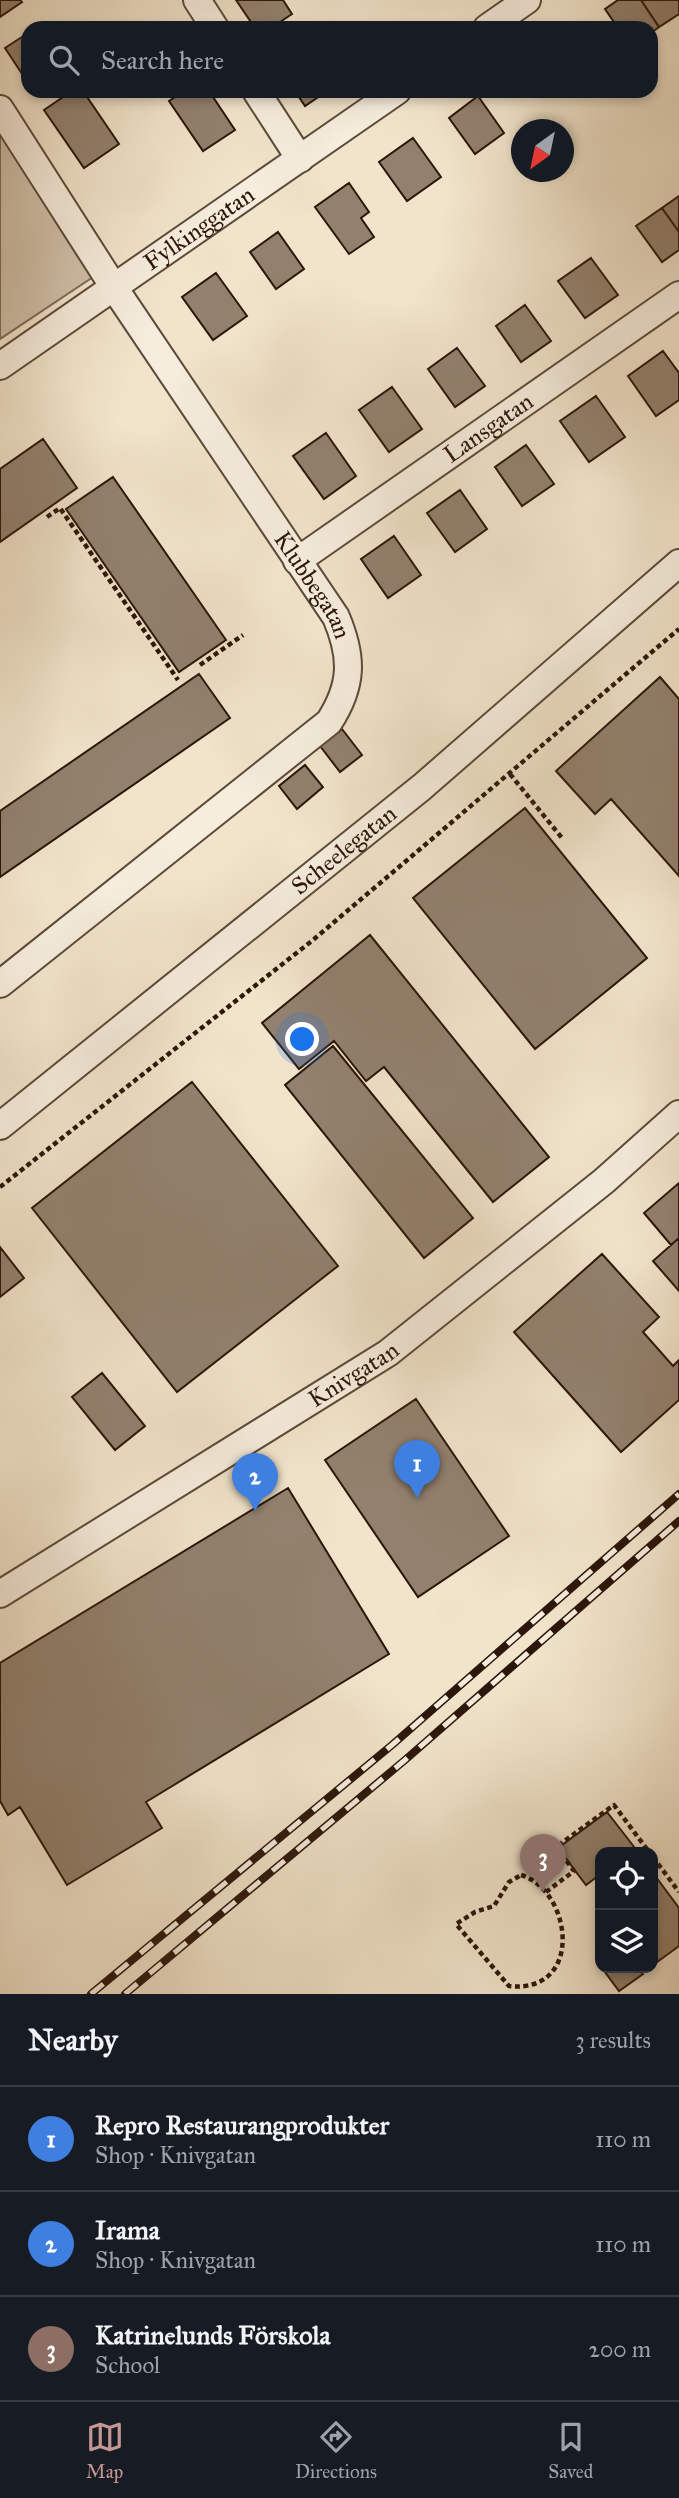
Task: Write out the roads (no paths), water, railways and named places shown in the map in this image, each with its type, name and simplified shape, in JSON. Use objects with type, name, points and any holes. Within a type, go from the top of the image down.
[{"type":"street","points":[[197,0],[210,21]]},
{"type":"street","points":[[497,21],[527,0]]},
{"type":"street","points":[[261,98],[300,159]]},
{"type":"street","name":"Fylkinggatan","points":[[0,366],[115,289],[387,98]]},
{"type":"street","name":"Klubbegatan","points":[[0,109],[115,289],[336,617],[345,638],[348,682],[340,705],[329,722],[0,984]]},
{"type":"street","name":"Lansgatan","points":[[297,561],[679,295]]},
{"type":"street","name":"Scheelegatan","points":[[0,1126],[422,787],[679,563]]},
{"type":"street","name":"Knivgatan","points":[[0,1594],[388,1353],[604,1181],[679,1114]]},
{"type":"railway","points":[[91,1994],[392,1745],[679,1494]]},
{"type":"railway","points":[[125,1994],[405,1760],[679,1521]]},
{"type":"place","name":"Repro Restaurangprodukter","points":[[417,1498]]},
{"type":"place","name":"Irama","points":[[255,1511]]},
{"type":"place","name":"Katrinelunds Förskola","points":[[543,1892]]}]
